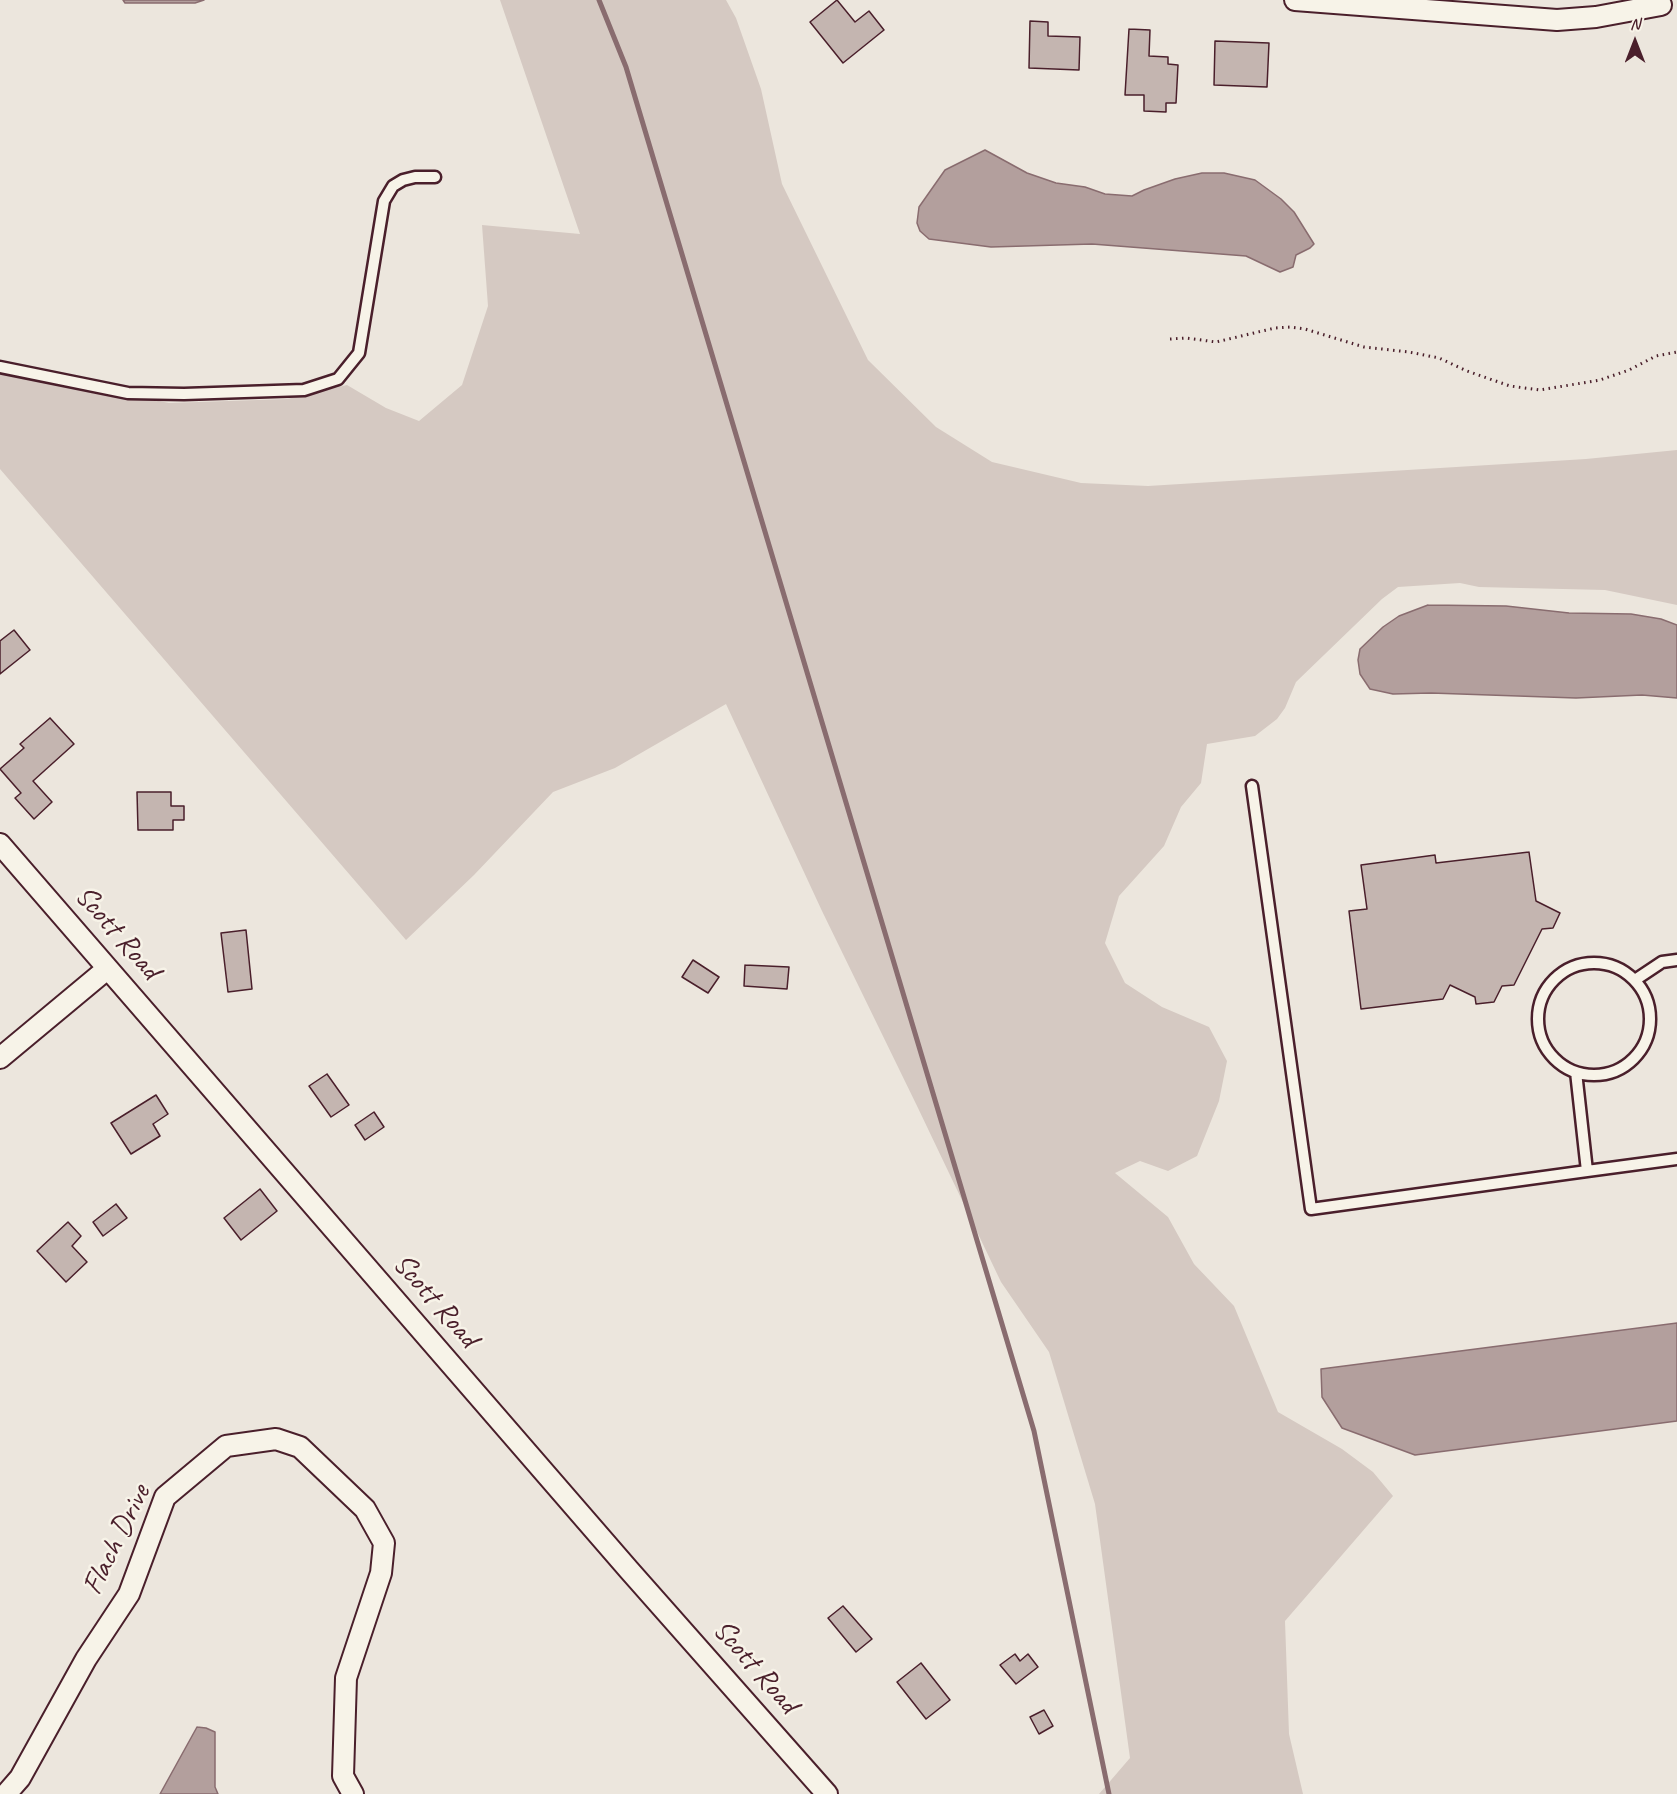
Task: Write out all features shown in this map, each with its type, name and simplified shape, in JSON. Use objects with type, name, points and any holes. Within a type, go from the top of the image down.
[{"type":"street","points":[[1295,0],[1557,20],[1596,17],[1661,5]]},
{"type":"street","name":"Scott Road","points":[[0,844],[580,1510],[629,1570],[827,1794]]},
{"type":"street","points":[[0,1058],[107,969]]},
{"type":"street","name":"Flach Drive","points":[[6,1794],[20,1778],[86,1659],[129,1594],[165,1497],[226,1446],[276,1438],[300,1447],[365,1509],[384,1543],[381,1573],[346,1678],[343,1776],[353,1794]]},
{"type":"lane","points":[[0,367],[128,393],[184,394],[304,390],[338,379],[359,353],[384,201],[393,186],[403,180],[415,177],[435,177]]},
{"type":"lane","points":[[1252,786],[1311,1209],[1677,1159]]},
{"type":"lane","points":[[1635,980],[1662,962],[1677,960]]},
{"type":"lane","points":[[1602,963],[1622,968],[1635,980],[1645,995],[1650,1013],[1649,1032],[1642,1049],[1629,1063],[1613,1072],[1594,1075],[1576,1072],[1559,1063],[1547,1050],[1540,1033],[1538,1015],[1542,997],[1552,982],[1566,970],[1584,964],[1602,963]]},
{"type":"lane","points":[[1576,1072],[1587,1170]]},
{"type":"path","points":[[1170,339],[1186,338],[1216,342],[1275,328],[1298,328],[1364,347],[1439,358],[1503,384],[1540,390],[1600,380],[1629,370],[1656,356],[1677,352]]},
{"type":"shaded area","points":[[123,0],[204,0],[195,3],[125,3]]},
{"type":"shaded area","points":[[500,0],[726,0],[736,18],[761,89],[782,184],[868,360],[936,427],[992,462],[1081,483],[1148,486],[1586,459],[1677,450],[1677,605],[1605,590],[1479,587],[1460,583],[1398,587],[1382,599],[1296,682],[1285,708],[1277,719],[1255,736],[1207,744],[1201,783],[1181,807],[1164,846],[1119,896],[1105,943],[1125,983],[1162,1007],[1209,1027],[1227,1061],[1219,1101],[1197,1156],[1168,1171],[1140,1161],[1115,1173],[1168,1217],[1194,1264],[1234,1306],[1278,1412],[1342,1449],[1373,1472],[1393,1496],[1285,1621],[1289,1734],[1303,1794],[1099,1794],[1130,1758],[1095,1504],[1049,1352],[1001,1282],[822,911],[726,704],[615,768],[553,792],[474,875],[406,940],[0,469],[0,369],[169,403],[287,399],[347,385],[386,408],[419,421],[462,385],[488,306],[482,225],[580,234]]},
{"type":"shaded area","points":[[985,150],[1027,173],[1056,183],[1085,187],[1105,194],[1132,196],[1175,179],[1202,173],[1224,173],[1255,180],[1281,199],[1294,212],[1314,244],[1296,255],[1293,267],[1280,272],[1246,256],[1092,244],[991,247],[929,239],[920,231],[917,223],[919,207],[945,170]]},
{"type":"shaded area","points":[[1428,605],[1506,606],[1569,613],[1631,614],[1661,619],[1677,625],[1677,698],[1642,695],[1576,698],[1431,693],[1393,694],[1370,689],[1360,674],[1358,660],[1360,649],[1383,627],[1399,616]]},
{"type":"shaded area","points":[[1677,1323],[1677,1421],[1415,1455],[1342,1428],[1322,1397],[1321,1369]]},
{"type":"shaded area","points":[[197,1727],[215,1732],[215,1787],[218,1794],[160,1794]]},
{"type":"building","points":[[837,0],[855,22],[869,11],[884,30],[843,63],[810,22]]},
{"type":"building","points":[[1030,21],[1048,22],[1048,36],[1080,37],[1079,70],[1029,68]]},
{"type":"building","points":[[1129,29],[1150,30],[1149,56],[1168,57],[1168,64],[1178,65],[1176,103],[1166,103],[1166,112],[1144,111],[1144,95],[1125,95]]},
{"type":"building","points":[[1215,41],[1269,43],[1267,87],[1214,85]]},
{"type":"building","points":[[14,630],[30,650],[0,674],[0,641]]},
{"type":"building","points":[[50,718],[74,744],[33,781],[52,802],[34,819],[15,798],[21,793],[0,769],[24,748],[20,744]]},
{"type":"building","points":[[137,792],[171,792],[171,806],[184,806],[184,820],[173,820],[173,830],[138,830]]},
{"type":"building","points":[[1529,852],[1536,901],[1560,913],[1553,928],[1542,929],[1514,985],[1502,986],[1494,1002],[1476,1004],[1475,997],[1450,985],[1443,999],[1361,1009],[1349,911],[1367,909],[1361,865],[1435,855],[1436,863]]},
{"type":"building","points":[[246,930],[252,989],[228,992],[221,933]]},
{"type":"building","points":[[693,960],[719,977],[708,993],[682,977]]},
{"type":"building","points":[[745,965],[789,967],[787,989],[744,986]]},
{"type":"building","points":[[327,1074],[349,1105],[331,1117],[309,1086]]},
{"type":"building","points":[[156,1095],[168,1114],[153,1124],[160,1136],[131,1154],[111,1123]]},
{"type":"building","points":[[374,1112],[384,1127],[365,1140],[355,1125]]},
{"type":"building","points":[[260,1189],[277,1211],[241,1240],[224,1218]]},
{"type":"building","points":[[116,1204],[127,1218],[103,1236],[93,1222]]},
{"type":"building","points":[[68,1222],[81,1236],[72,1246],[87,1262],[66,1282],[37,1251]]},
{"type":"building","points":[[843,1606],[872,1639],[856,1652],[828,1618]]},
{"type":"building","points":[[1015,1654],[1020,1661],[1028,1654],[1038,1667],[1016,1684],[1000,1665]]},
{"type":"building","points":[[921,1663],[950,1700],[926,1719],[897,1682]]},
{"type":"building","points":[[1044,1710],[1053,1726],[1039,1734],[1030,1717]]},
{"type":"waterway","points":[[599,0],[626,67],[1034,1431],[1109,1794]]}]
